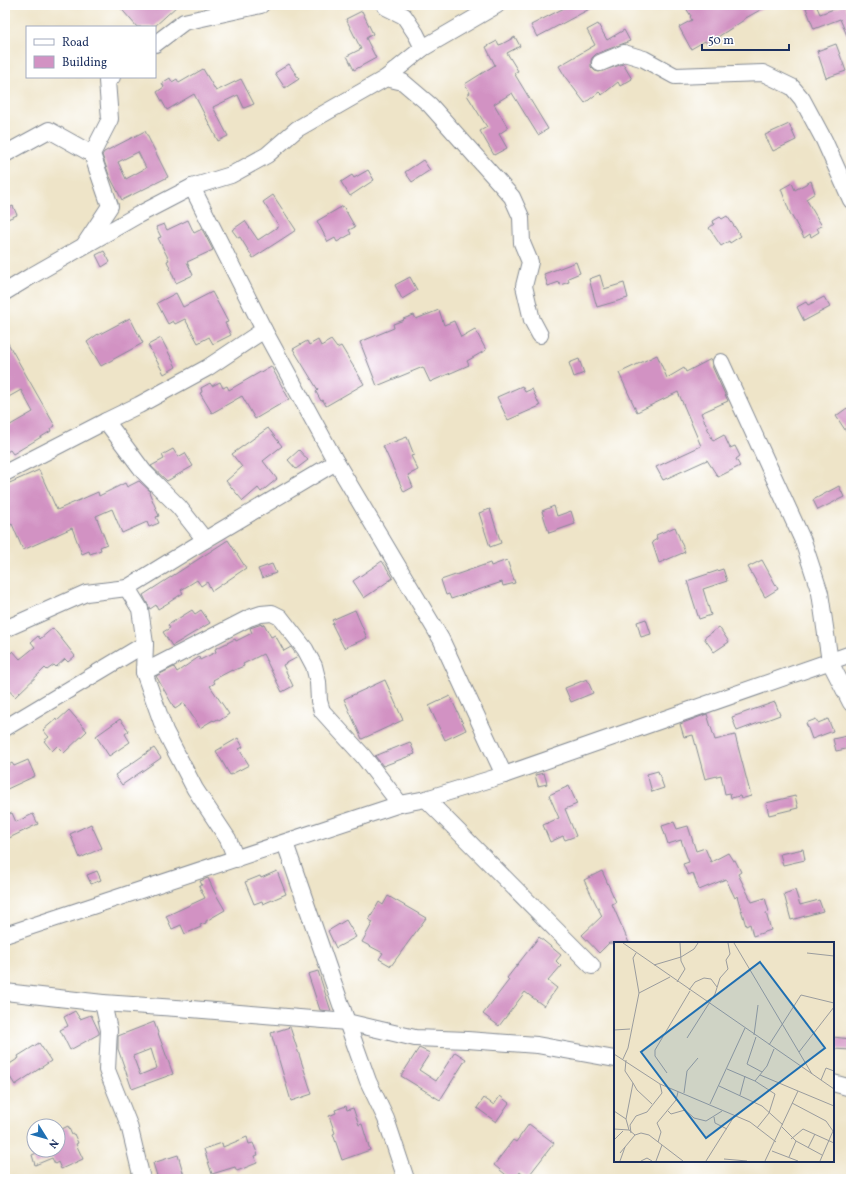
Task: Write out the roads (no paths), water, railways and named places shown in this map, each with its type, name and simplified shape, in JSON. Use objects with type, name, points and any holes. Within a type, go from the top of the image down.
[{"type":"street","points":[[156,43],[184,22],[261,5]]},
{"type":"street","points":[[385,5],[386,7],[404,16],[423,48]]},
{"type":"street","points":[[5,292],[33,274],[138,215],[192,187],[231,175],[267,155],[296,129],[386,78],[423,48],[497,5]]},
{"type":"street","points":[[600,63],[624,53],[644,59],[675,76],[763,73],[792,87],[802,99],[820,133],[851,200]]},
{"type":"street","points":[[92,154],[110,119],[107,81],[111,78]]},
{"type":"street","points":[[386,78],[403,82],[430,105],[512,197],[521,216],[522,243],[530,262],[524,286],[532,320],[540,335]]},
{"type":"street","points":[[5,154],[49,130],[92,154],[110,206],[83,247]]},
{"type":"street","points":[[192,187],[264,330],[336,462],[440,639],[504,775]]},
{"type":"street","points":[[5,473],[139,405],[207,368],[264,330]]},
{"type":"street","points":[[721,362],[803,541],[820,592],[830,662],[851,703]]},
{"type":"street","points":[[106,421],[144,472],[179,507],[205,540]]},
{"type":"street","points":[[5,629],[86,593],[127,588],[336,462]]},
{"type":"street","points":[[127,588],[140,609],[145,644],[144,672],[165,731],[195,789],[228,839],[236,859]]},
{"type":"street","points":[[144,672],[248,618],[261,614],[272,613],[280,617],[305,649],[314,666],[318,682],[319,701],[322,711],[363,756],[400,804]]},
{"type":"street","points":[[5,728],[145,644]]},
{"type":"street","points":[[5,935],[400,804],[426,799],[504,775],[851,654]]},
{"type":"street","points":[[426,799],[592,966]]},
{"type":"street","points":[[285,843],[346,1022],[368,1081],[386,1119],[406,1179]]},
{"type":"street","points":[[5,992],[103,1003],[346,1022],[415,1038],[538,1045],[614,1058]]},
{"type":"street","points":[[103,1003],[109,1030],[107,1070],[129,1125],[142,1179]]},
{"type":"street","points":[[834,1083],[851,1088]]}]
